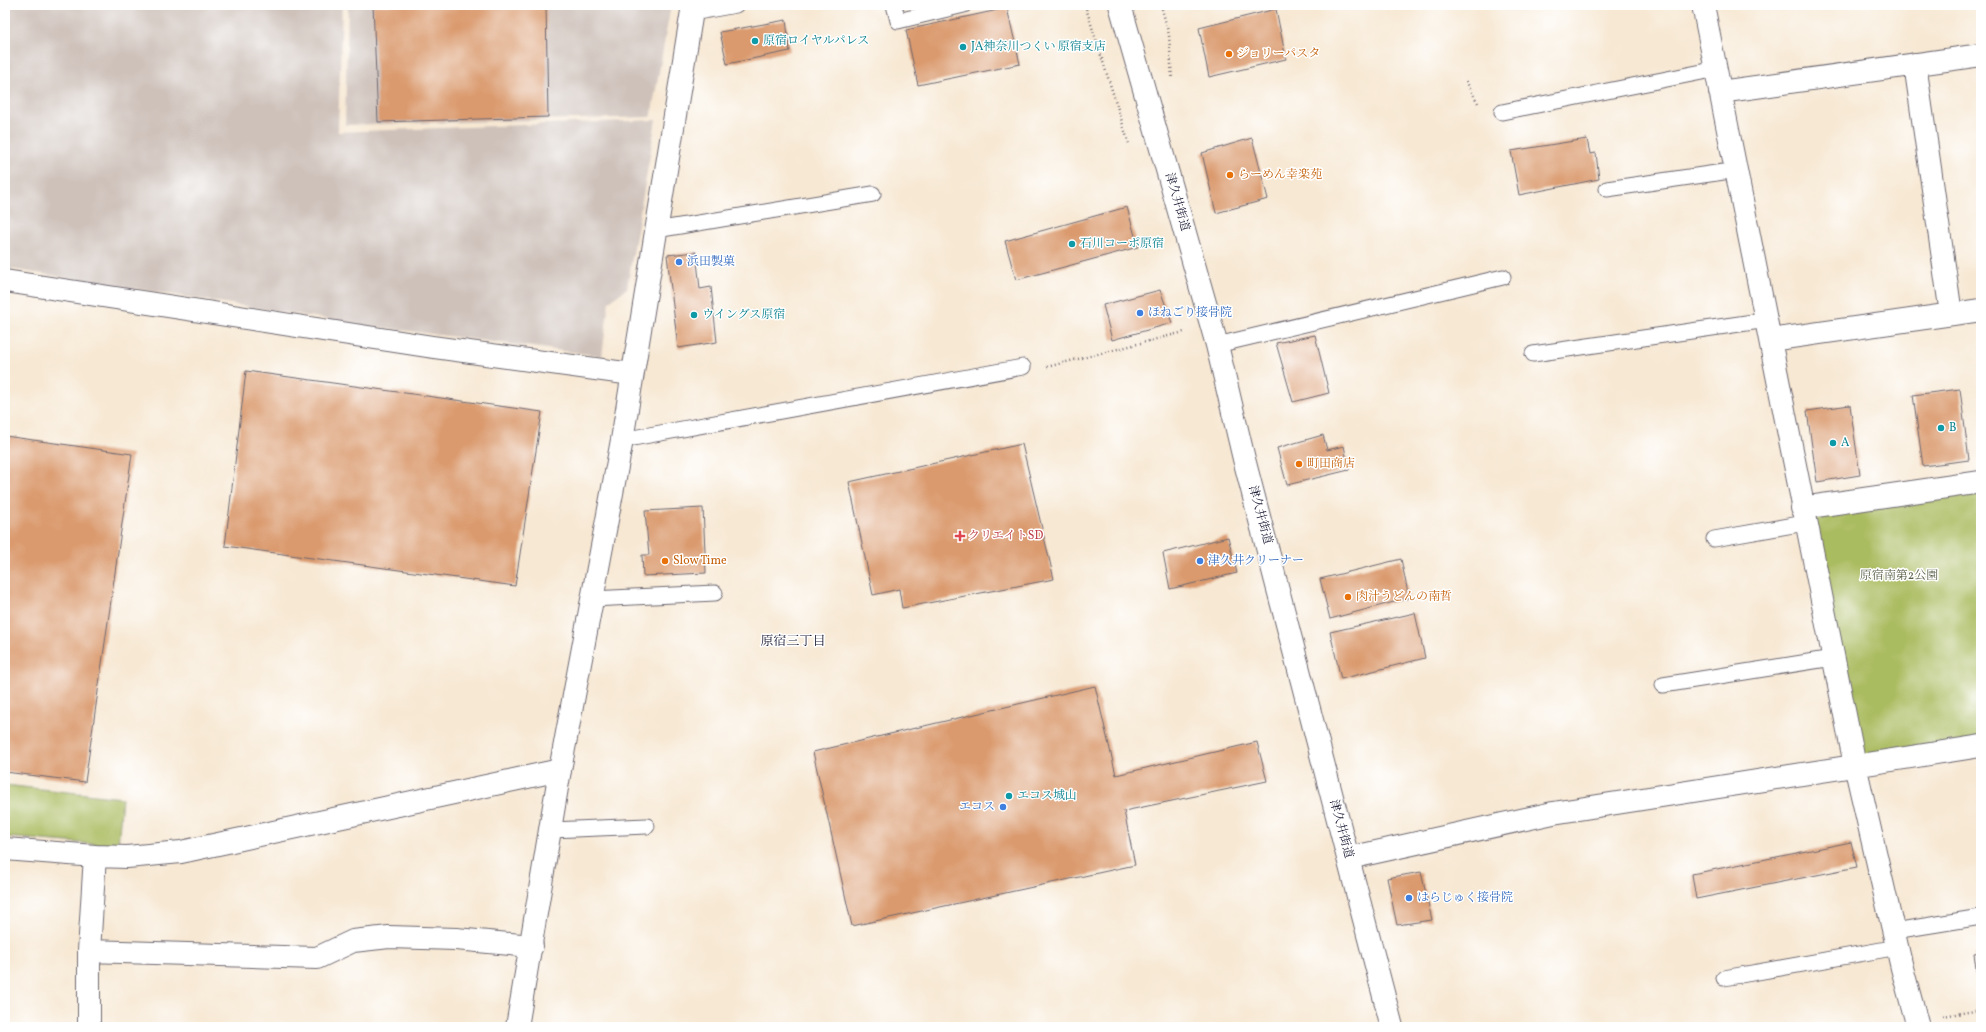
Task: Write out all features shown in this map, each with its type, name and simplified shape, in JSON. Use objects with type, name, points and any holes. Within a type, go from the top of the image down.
[{"type":"main road","name":"津久井街道","points":[[1120,5],[1212,325],[1244,459],[1392,1027]]},
{"type":"main road","points":[[1703,5],[1855,765],[1896,939],[1918,1023]]},
{"type":"main road","points":[[517,1027],[532,946],[560,770],[622,440],[692,9]]},
{"type":"main road","points":[[1720,92],[1981,55]]},
{"type":"main road","points":[[1914,64],[1951,314]]},
{"type":"main road","points":[[5,281],[425,346],[632,374]]},
{"type":"main road","points":[[1769,330],[1981,310]]},
{"type":"main road","points":[[1804,515],[1981,482]]},
{"type":"main road","points":[[1349,858],[1553,813],[1981,746]]},
{"type":"main road","points":[[5,849],[127,857],[181,852],[560,770]]},
{"type":"main road","points":[[88,1027],[89,951],[95,856]]},
{"type":"main road","points":[[89,951],[317,958],[353,941],[389,937],[456,939],[532,946]]},
{"type":"lane","points":[[692,9],[736,5]]},
{"type":"lane","points":[[894,5],[898,21],[964,5]]},
{"type":"lane","points":[[1502,112],[1717,69]]},
{"type":"lane","points":[[1607,189],[1737,170]]},
{"type":"lane","points":[[656,230],[873,194]]},
{"type":"lane","points":[[1217,345],[1503,277]]},
{"type":"lane","points":[[1533,354],[1769,330]]},
{"type":"lane","points":[[622,440],[1023,367]]},
{"type":"lane","points":[[1714,539],[1804,515]]},
{"type":"lane","points":[[592,599],[715,593]]},
{"type":"lane","points":[[1663,685],[1833,658]]},
{"type":"lane","points":[[551,830],[647,826]]},
{"type":"lane","points":[[1724,978],[1896,939],[1981,917]]},
{"type":"path","points":[[1466,81],[1480,107]]},
{"type":"path","points":[[1039,369],[1212,325]]},
{"type":"path","points":[[1918,1023],[1981,1010]]},
{"type":"shaded area","points":[[5,5],[342,5],[338,132],[656,120],[627,288],[609,302],[602,356],[370,326],[5,268]]},
{"type":"shaded area","points":[[348,5],[671,5],[651,117],[345,125]]},
{"type":"green space","name":"原宿南第2公園","points":[[1981,482],[1981,746],[1855,765],[1802,508]]},
{"type":"green space","points":[[5,785],[122,798],[118,846],[5,837]]},
{"type":"building","points":[[373,5],[546,5],[548,117],[378,122]]},
{"type":"building","name":"JA神奈川つくい 原宿支店","points":[[1007,8],[1020,64],[918,85],[906,30]]},
{"type":"building","points":[[1276,9],[1286,59],[1209,77],[1199,28]]},
{"type":"building","name":"原宿ロイヤルパレス","points":[[786,20],[790,51],[727,64],[720,32]]},
{"type":"building","points":[[1252,138],[1268,199],[1216,213],[1202,153]]},
{"type":"building","points":[[1587,139],[1590,154],[1596,153],[1599,179],[1519,195],[1511,151]]},
{"type":"building","name":"石川コーポ原宿","points":[[1127,207],[1138,247],[1016,280],[1005,241]]},
{"type":"building","name":"ウイングス原宿","points":[[696,252],[700,289],[711,287],[717,342],[678,348],[667,255]]},
{"type":"building","points":[[1160,290],[1172,323],[1112,340],[1103,305]]},
{"type":"building","points":[[1315,335],[1329,393],[1293,402],[1276,343]]},
{"type":"building","points":[[246,371],[542,412],[515,586],[225,546]]},
{"type":"building","name":"B","points":[[1960,389],[1969,460],[1923,466],[1913,395]]},
{"type":"building","name":"A","points":[[1850,405],[1860,475],[1817,482],[1807,411]]},
{"type":"building","points":[[1323,435],[1327,450],[1344,446],[1349,470],[1287,485],[1277,448]]},
{"type":"building","points":[[5,436],[132,454],[85,782],[5,772]]},
{"type":"building","points":[[1022,444],[1054,579],[902,608],[899,589],[873,595],[849,482]]},
{"type":"building","points":[[703,508],[706,573],[643,576],[642,555],[649,555],[645,511]]},
{"type":"building","points":[[1228,537],[1237,573],[1170,589],[1163,553]]},
{"type":"building","points":[[1401,559],[1409,598],[1330,619],[1320,579]]},
{"type":"building","points":[[1415,613],[1425,658],[1341,679],[1330,632]]},
{"type":"building","name":"エコス城山","points":[[1095,686],[1116,775],[1257,742],[1267,781],[1124,811],[1135,865],[852,926],[813,752]]},
{"type":"building","points":[[1851,842],[1857,867],[1696,899],[1692,874]]},
{"type":"building","points":[[1421,872],[1432,920],[1397,925],[1387,878]]},
{"type":"building","points":[[1981,952],[1981,1001],[1980,1001],[1974,953]]},
{"type":"place","name":"原宿ロイヤルパレス","points":[[755,41]]},
{"type":"place","name":"JA神奈川つくい 原宿支店","points":[[963,47]]},
{"type":"place","name":"ジョリーパスタ","points":[[1229,54]]},
{"type":"place","name":"らーめん幸楽苑","points":[[1230,175]]},
{"type":"place","name":"石川コーポ原宿","points":[[1072,244]]},
{"type":"place","name":"浜田製菓","points":[[679,262]]},
{"type":"place","name":"ほねごり接骨院","points":[[1140,313]]},
{"type":"place","name":"ウイングス原宿","points":[[694,315]]},
{"type":"place","name":"B","points":[[1941,428]]},
{"type":"place","name":"A","points":[[1833,443]]},
{"type":"place","name":"町田商店","points":[[1299,464]]},
{"type":"place","name":"クリエイトSD","points":[[960,536]]},
{"type":"place","name":"Slow Time","points":[[665,561]]},
{"type":"place","name":"津久井クリーナー","points":[[1200,561]]},
{"type":"place","name":"肉汁うどんの南哲","points":[[1348,597]]},
{"type":"place","name":"エコス城山","points":[[1009,796]]},
{"type":"place","name":"エコス","points":[[1003,807]]},
{"type":"place","name":"はらじゅく接骨院","points":[[1409,898]]},
{"type":"district","name":"原宿三丁目","points":[[793,642]]}]
